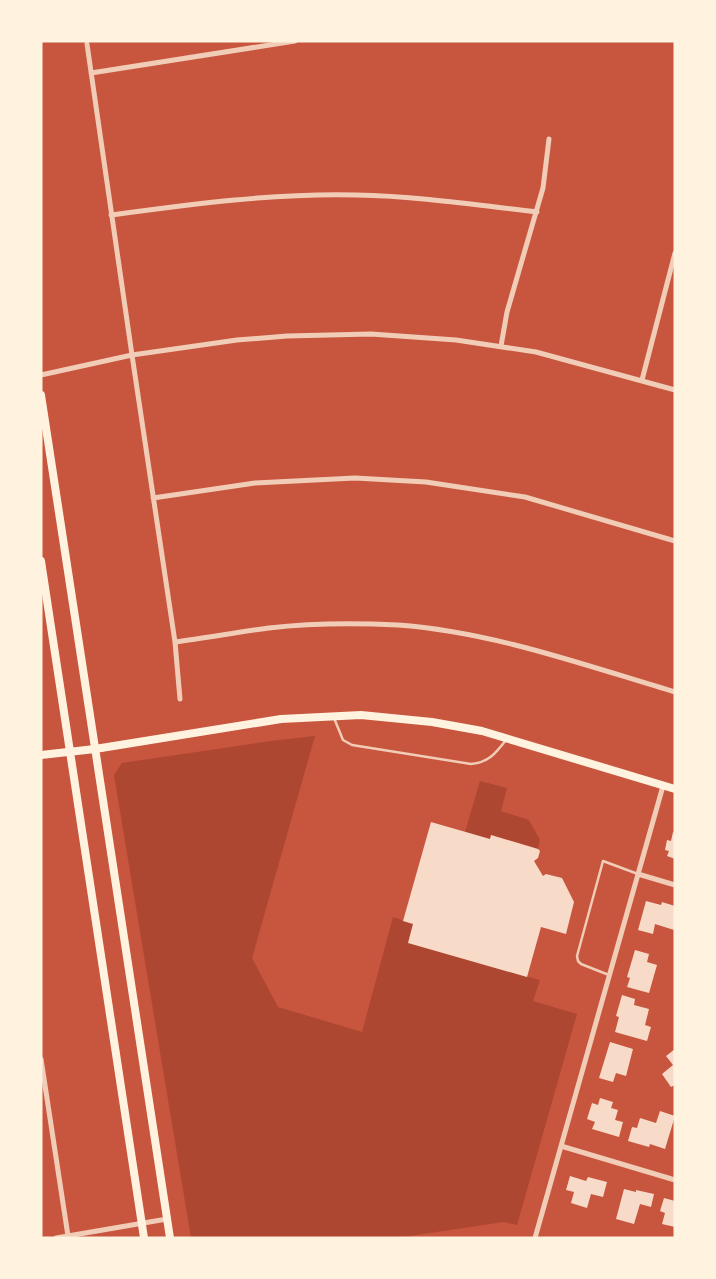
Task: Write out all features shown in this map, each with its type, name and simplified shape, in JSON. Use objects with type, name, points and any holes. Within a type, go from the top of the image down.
[{"type":"main road","points":[[41,395],[170,1238]]},
{"type":"main road","points":[[41,561],[144,1238]]},
{"type":"main road","points":[[41,755],[95,749],[280,719],[361,716],[432,722],[482,731],[675,789]]},
{"type":"street","points":[[91,73],[295,41]]},
{"type":"street","points":[[87,44],[175,642],[180,699]]},
{"type":"street","points":[[501,346],[507,312],[543,188],[550,139]]},
{"type":"street","points":[[111,215],[221,201],[298,195],[356,195],[433,199],[537,212]]},
{"type":"street","points":[[642,380],[675,253]]},
{"type":"street","points":[[41,375],[132,355],[237,340],[287,336],[371,334],[456,340],[536,352],[675,390]]},
{"type":"street","points":[[153,498],[255,483],[355,478],[426,482],[525,497],[675,541]]},
{"type":"street","points":[[175,642],[270,628],[328,624],[399,626],[457,633],[526,648],[675,692]]},
{"type":"street","points":[[534,1238],[663,786]]},
{"type":"street","points":[[638,874],[675,885]]},
{"type":"street","points":[[41,1059],[68,1236]]},
{"type":"street","points":[[561,1146],[675,1180]]},
{"type":"street","points":[[56,1238],[167,1219]]},
{"type":"lane","points":[[333,717],[342,740],[352,745],[471,764],[477,764],[489,759],[507,739]]},
{"type":"lane","points":[[609,975],[578,961],[603,861],[638,874]]},
{"type":"shaded area","points":[[315,736],[252,958],[278,1007],[362,1032],[393,917],[413,924],[408,943],[540,980],[533,1001],[577,1014],[517,1225],[504,1222],[396,1238],[191,1238],[114,775],[122,763]]},
{"type":"shaded area","points":[[480,781],[507,788],[501,811],[529,820],[540,840],[538,849],[492,835],[490,839],[465,832]]},
{"type":"building","points":[[431,822],[490,839],[491,835],[538,849],[540,851],[538,858],[534,861],[543,876],[546,874],[562,878],[574,902],[566,934],[541,927],[527,977],[408,943],[413,924],[403,921]]},
{"type":"building","points":[[673,832],[675,833],[675,859],[667,856],[669,851],[665,850],[667,840],[671,841]]},
{"type":"building","points":[[646,901],[661,905],[662,902],[675,906],[674,930],[655,924],[653,934],[638,930]]},
{"type":"building","points":[[635,950],[649,954],[647,962],[657,965],[649,993],[627,987],[630,978],[627,977]]},
{"type":"building","points":[[622,995],[635,999],[634,1005],[649,1009],[645,1025],[651,1027],[647,1041],[615,1032],[619,1017],[616,1016]]},
{"type":"building","points":[[610,1042],[633,1049],[626,1076],[616,1073],[613,1082],[599,1078]]},
{"type":"building","points":[[675,1049],[675,1085],[671,1087],[662,1074],[673,1065],[666,1056]]},
{"type":"building","points":[[600,1098],[613,1102],[611,1108],[618,1110],[615,1120],[623,1122],[619,1137],[592,1129],[595,1122],[587,1119],[592,1103],[598,1105]]},
{"type":"building","points":[[660,1111],[675,1116],[665,1149],[650,1144],[649,1147],[628,1141],[632,1127],[637,1128],[640,1118],[656,1123]]},
{"type":"building","points":[[570,1176],[586,1181],[588,1177],[607,1182],[603,1197],[591,1194],[587,1208],[571,1203],[574,1192],[566,1190]]},
{"type":"building","points":[[624,1189],[654,1194],[651,1207],[640,1204],[634,1224],[616,1219]]},
{"type":"building","points":[[664,1198],[675,1201],[675,1227],[662,1224],[665,1213],[660,1211]]}]
